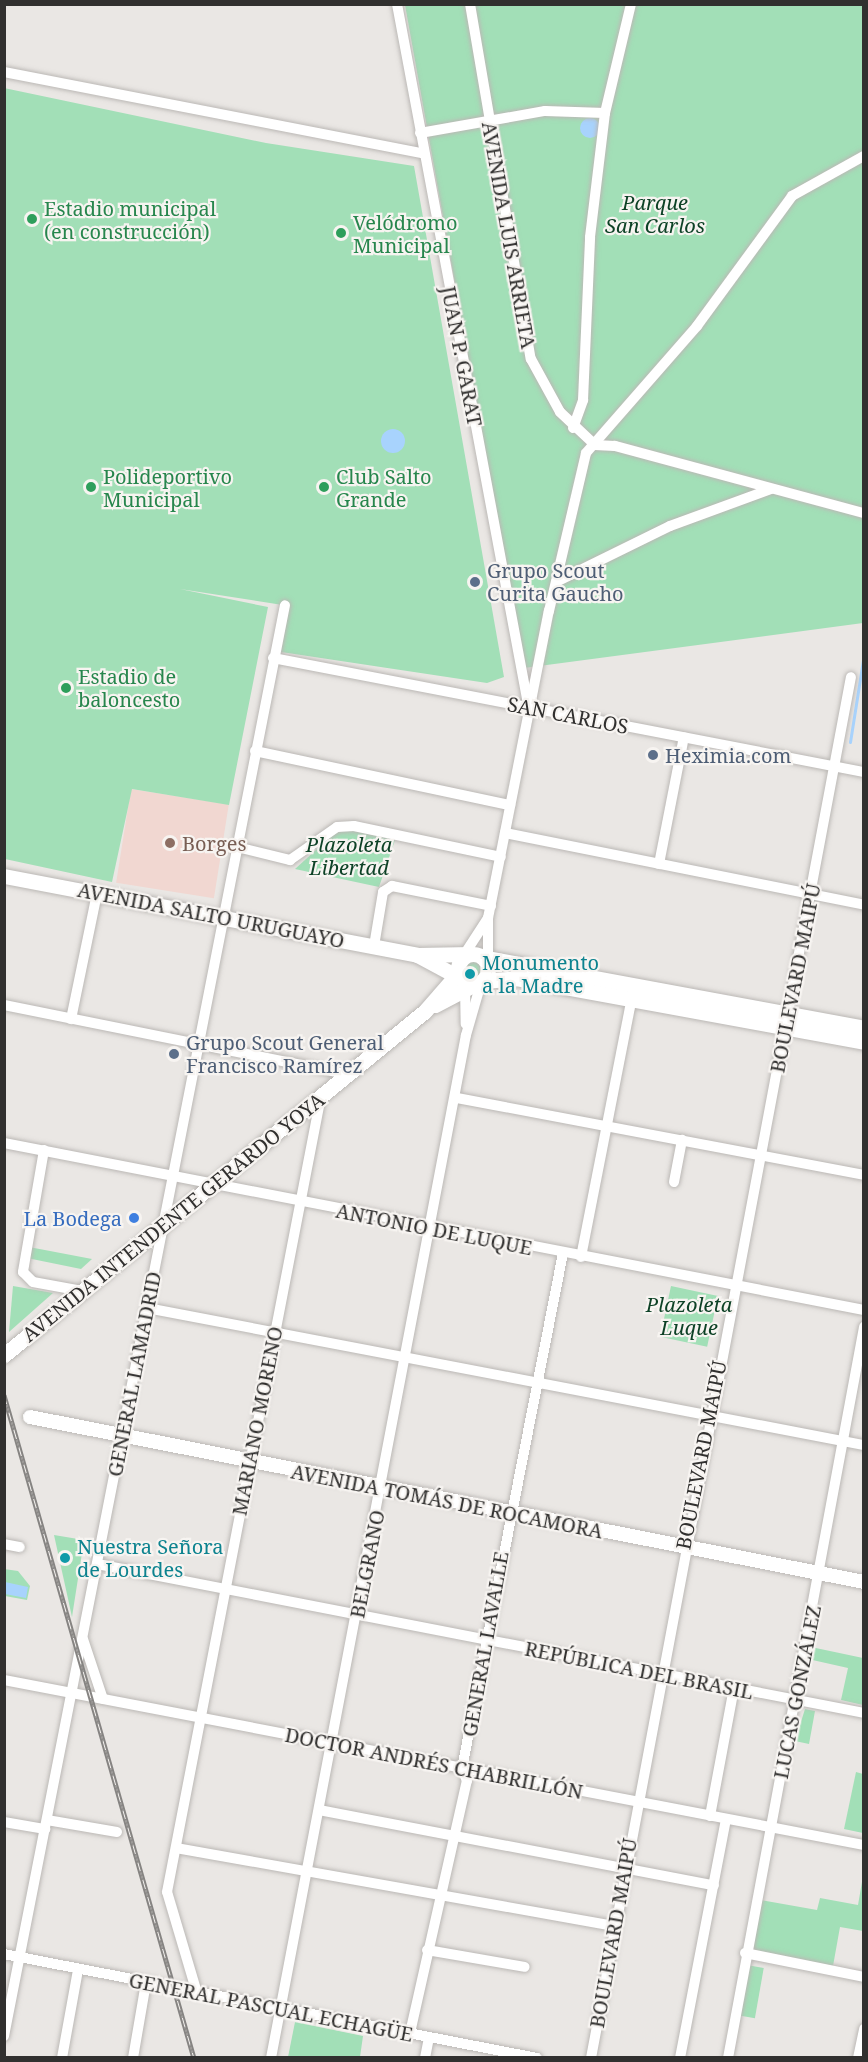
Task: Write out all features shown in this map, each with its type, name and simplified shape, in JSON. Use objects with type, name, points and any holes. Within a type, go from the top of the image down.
[{"type":"main road","name":"AVENIDA SALTO URUGUAYO","points":[[4,876],[374,946],[417,955],[472,971],[633,993]]},
{"type":"main road","name":"AVENIDA SALTO URUGUAYO","points":[[417,955],[472,971],[633,993],[787,1021],[864,1042]]},
{"type":"main road","name":"AVENIDA INTENDENTE GERARDO YOYA","points":[[4,1355],[472,971]]},
{"type":"main road","name":"AVENIDA SALTO URUGUAYO","points":[[787,1021],[864,1028]]},
{"type":"street","name":"JUAN P. GARAT","points":[[397,4],[529,708]]},
{"type":"street","name":"AVENIDA LUIS ARRIETA","points":[[470,4],[531,359],[573,428],[595,445]]},
{"type":"street","points":[[573,428],[583,400],[590,237],[605,112],[631,4]]},
{"type":"street","points":[[4,72],[424,154]]},
{"type":"street","points":[[420,133],[490,124],[545,111],[605,112]]},
{"type":"street","name":"BELGRANO","points":[[271,2058],[457,1098],[472,971],[491,906],[540,654],[583,464],[595,445],[697,326],[792,196],[864,156]]},
{"type":"street","points":[[595,445],[615,446],[864,513]]},
{"type":"street","points":[[556,582],[670,526],[771,489]]},
{"type":"street","name":"GENERAL LAMADRID","points":[[5,2035],[285,605]]},
{"type":"street","name":"SAN CARLOS","points":[[273,658],[864,772]]},
{"type":"street","name":"BOULEVARD MAIPÚ","points":[[591,2058],[708,1417],[813,896],[851,677]]},
{"type":"street","points":[[659,864],[684,737]]},
{"type":"street","points":[[255,751],[510,805]]},
{"type":"street","points":[[237,847],[290,860],[337,827],[354,826],[501,857]]},
{"type":"street","points":[[505,833],[864,905]]},
{"type":"street","points":[[374,946],[383,892],[392,886],[491,906]]},
{"type":"street","points":[[71,1019],[97,894]]},
{"type":"street","name":"BELGRANO","points":[[466,1035],[472,971],[488,918]]},
{"type":"street","points":[[581,1257],[633,993]]},
{"type":"street","points":[[4,1005],[347,1074]]},
{"type":"street","name":"MARIANO MORENO","points":[[197,1993],[167,1892],[321,1095]]},
{"type":"street","points":[[457,1098],[864,1175]]},
{"type":"street","points":[[674,1182],[682,1140]]},
{"type":"street","name":"ANTONIO DE LUQUE","points":[[4,1143],[300,1203],[864,1310]]},
{"type":"street","points":[[44,1150],[23,1272],[33,1282],[82,1291]]},
{"type":"street","name":"GENERAL LAVALLE","points":[[410,2033],[439,1893],[457,1835],[467,1781],[462,1768],[509,1513],[562,1253]]},
{"type":"street","points":[[147,1308],[864,1445]]},
{"type":"street","name":"LUCAS GONZÁLEZ","points":[[728,2058],[745,1953],[798,1700],[840,1440],[864,1327]]},
{"type":"street","name":"AVENIDA TOMÁS DE ROCAMORA","points":[[30,1418],[864,1582]]},
{"type":"street","points":[[4,1544],[20,1547]]},
{"type":"street","name":"REPÚBLICA DEL BRASIL","points":[[97,1564],[864,1713]]},
{"type":"street","points":[[83,1637],[103,1699]]},
{"type":"street","name":"DOCTOR ANDRÉS CHABRILLÓN","points":[[4,1680],[864,1845]]},
{"type":"street","points":[[710,1816],[734,1688]]},
{"type":"street","points":[[319,1810],[714,1885]]},
{"type":"street","points":[[680,2058],[726,1819]]},
{"type":"street","points":[[4,1822],[117,1832]]},
{"type":"street","points":[[176,1848],[309,1868],[614,1926]]},
{"type":"street","points":[[427,1950],[525,1967]]},
{"type":"street","points":[[745,1953],[864,1977]]},
{"type":"street","name":"GENERAL PASCUAL ECHAGÜE","points":[[4,1954],[537,2058]]},
{"type":"street","points":[[62,2058],[78,1970]]},
{"type":"street","points":[[133,2058],[146,1983]]},
{"type":"street","points":[[858,2058],[864,2029]]},
{"type":"street","points":[[425,2058],[429,2037]]},
{"type":"shaded area","name":"Borges","points":[[131,789],[229,804],[214,898],[116,883]]},
{"type":"green space","name":"Parque San Carlos","points":[[405,5],[863,5],[863,623],[524,668]]},
{"type":"green space","points":[[4,88],[266,143],[414,166],[504,677],[487,683],[281,652],[289,606],[180,589],[268,607],[229,805],[132,789],[112,882],[5,859]]},
{"type":"green space","name":"Plazoleta Libertad","points":[[340,828],[395,840],[379,887],[295,869]]},
{"type":"green space","points":[[470,959],[478,959],[484,965],[484,973],[478,979],[470,979],[464,973],[464,965]]},
{"type":"green space","points":[[29,1247],[92,1259],[81,1269],[27,1258]]},
{"type":"green space","points":[[13,1286],[53,1293],[9,1332]]},
{"type":"green space","name":"Plazoleta Luque","points":[[671,1286],[718,1296],[707,1347],[660,1337]]},
{"type":"green space","points":[[54,1535],[84,1540],[72,1617]]},
{"type":"green space","points":[[4,1569],[18,1571],[30,1586],[27,1600],[5,1596]]},
{"type":"green space","points":[[811,1647],[863,1658],[863,1705],[841,1700],[848,1668],[808,1659]]},
{"type":"green space","points":[[805,1709],[815,1711],[809,1744],[795,1741]]},
{"type":"green space","points":[[856,1772],[863,1774],[863,1833],[844,1829]]},
{"type":"green space","points":[[863,1876],[863,1931],[840,1927],[833,1966],[751,1950],[761,1900],[817,1910],[820,1898],[858,1905]]},
{"type":"green space","points":[[747,1965],[764,1968],[755,2018],[738,2015]]},
{"type":"green space","points":[[295,2022],[363,2036],[360,2057],[288,2057]]},
{"type":"water","points":[[590,118],[597,121],[600,128],[597,135],[590,138],[583,135],[580,128],[583,121]]},
{"type":"water","points":[[393,429],[402,432],[405,441],[402,450],[393,453],[384,450],[381,441],[384,432]]},
{"type":"water","points":[[5,1582],[28,1587],[26,1598],[5,1594]]},
{"type":"waterway","points":[[850,742],[864,654]]},
{"type":"railway","points":[[4,1395],[194,2058]]},
{"type":"place","name":"Estadio municipal (en construcción)","points":[[32,219]]},
{"type":"place","name":"Velódromo Municipal","points":[[341,233]]},
{"type":"place","name":"Polideportivo Municipal","points":[[91,487]]},
{"type":"place","name":"Club Salto Grande","points":[[324,487]]},
{"type":"place","name":"Grupo Scout Curita Gaucho","points":[[475,582]]},
{"type":"place","name":"Estadio de baloncesto","points":[[66,688]]},
{"type":"place","name":"Heximia.com","points":[[653,755]]},
{"type":"place","name":"Borges","points":[[170,843]]},
{"type":"place","name":"Monumento a la Madre","points":[[470,974]]},
{"type":"place","name":"Grupo Scout General Francisco Ramírez","points":[[174,1054]]},
{"type":"place","name":"La Bodega","points":[[134,1218]]},
{"type":"place","name":"Nuestra Señora de Lourdes","points":[[65,1558]]}]
